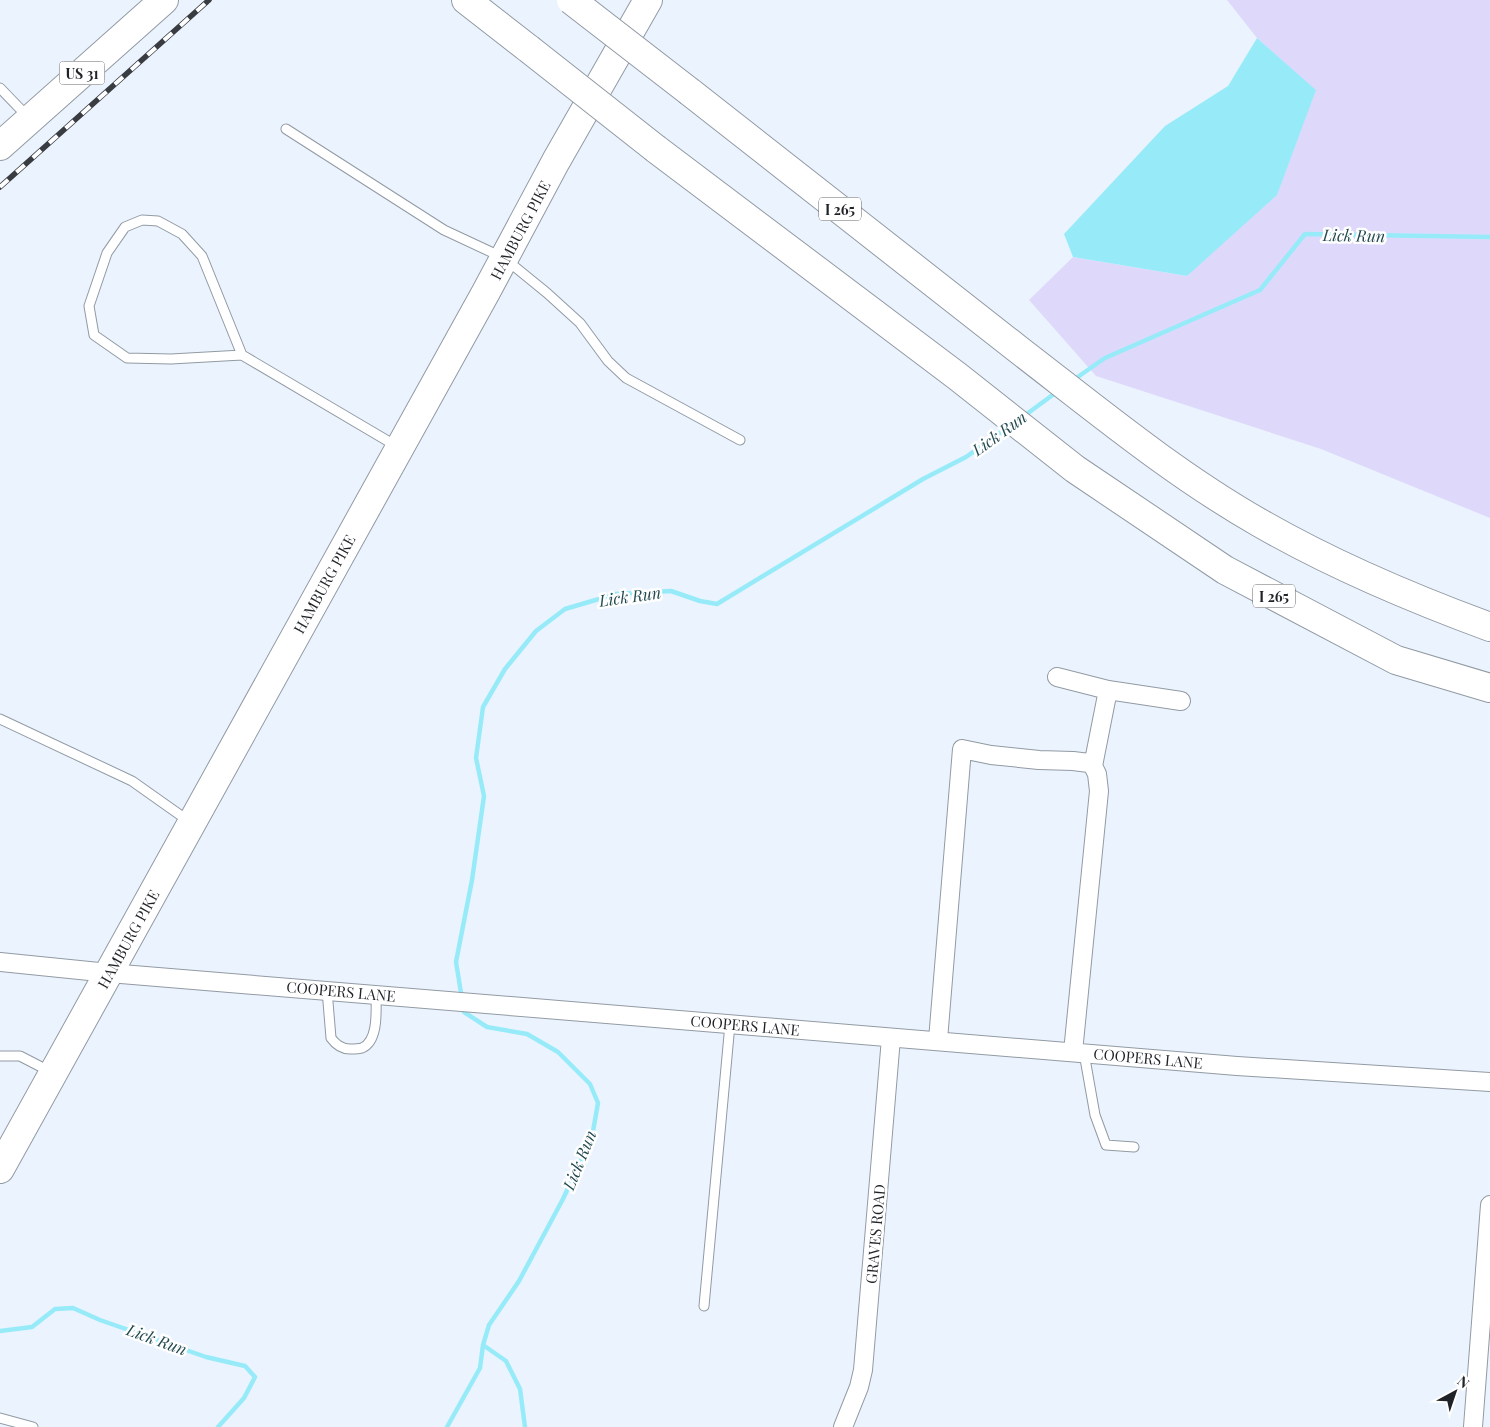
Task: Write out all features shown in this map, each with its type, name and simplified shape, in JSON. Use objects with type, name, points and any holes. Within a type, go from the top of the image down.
[{"type":"main road","name":"US 31","points":[[0,146],[164,0]]},
{"type":"main road","name":"I 265","points":[[466,0],[656,149],[957,376],[1075,469],[1225,570],[1396,660],[1490,688]]},
{"type":"main road","name":"I 265","points":[[571,0],[989,327],[1107,418],[1193,481],[1260,523],[1336,562],[1428,604],[1490,627]]},
{"type":"main road","name":"HAMBURG PIKE","points":[[0,1168],[400,448],[556,161],[648,0]]},
{"type":"street","points":[[1058,676],[1108,690],[1181,701]]},
{"type":"street","points":[[1093,766],[1108,690]]},
{"type":"street","points":[[938,1040],[962,749],[991,755],[1039,760],[1073,760],[1089,763],[1097,774],[1099,790],[1079,1052]]},
{"type":"street","name":"COOPERS LANE","points":[[0,962],[109,973],[1237,1066],[1490,1082]]},
{"type":"street","name":"GRAVES ROAD","points":[[843,1427],[859,1387],[863,1370],[891,1038]]},
{"type":"street","points":[[1473,1427],[1490,1205]]},
{"type":"lane","points":[[0,88],[30,119]]},
{"type":"lane","points":[[286,129],[444,230],[504,258],[580,323],[608,361],[626,378],[740,440]]},
{"type":"lane","points":[[242,355],[202,256],[182,234],[158,221],[142,220],[125,227],[107,253],[89,306],[94,335],[127,358],[171,360],[242,355],[400,448]]},
{"type":"lane","points":[[0,720],[132,782],[192,824]]},
{"type":"lane","points":[[327,990],[331,1038],[336,1044],[346,1049],[362,1048],[371,1041],[375,1028],[376,994]]},
{"type":"lane","points":[[704,1306],[730,1024]]},
{"type":"lane","points":[[1079,1052],[1094,1115],[1106,1144],[1134,1147]]},
{"type":"lane","points":[[0,1056],[20,1056],[53,1074]]},
{"type":"lane","points":[[0,1418],[34,1427]]},
{"type":"shaded area","points":[[1227,0],[1490,0],[1490,518],[1321,449],[1096,376],[1029,300],[1073,257],[1187,276],[1315,90],[1257,38]]},
{"type":"water","points":[[1257,38],[1316,90],[1277,195],[1187,276],[1073,257],[1064,234],[1165,126],[1228,86]]},
{"type":"waterway","name":"Lick Run","points":[[1072,381],[1105,358],[1260,290],[1305,234],[1490,237]]},
{"type":"waterway","name":"Lick Run","points":[[1024,416],[1058,391]]},
{"type":"waterway","name":"Lick Run","points":[[462,999],[456,962],[472,880],[484,796],[476,758],[483,707],[505,669],[536,631],[565,609],[616,594],[671,591],[700,601],[717,604],[923,479],[966,457],[1007,428]]},
{"type":"waterway","name":"Lick Run","points":[[447,1427],[480,1368],[483,1345],[489,1325],[519,1281],[563,1199],[592,1137],[598,1103],[590,1084],[558,1052],[527,1034],[487,1027],[464,1012],[463,1007]]},
{"type":"waterway","name":"Lick Run","points":[[0,1331],[32,1327],[55,1309],[73,1308],[100,1320],[206,1357],[245,1366],[255,1377],[244,1398],[218,1427]]},
{"type":"waterway","points":[[483,1345],[506,1361],[520,1389],[525,1427]]},
{"type":"railway","points":[[0,187],[209,0]]}]
